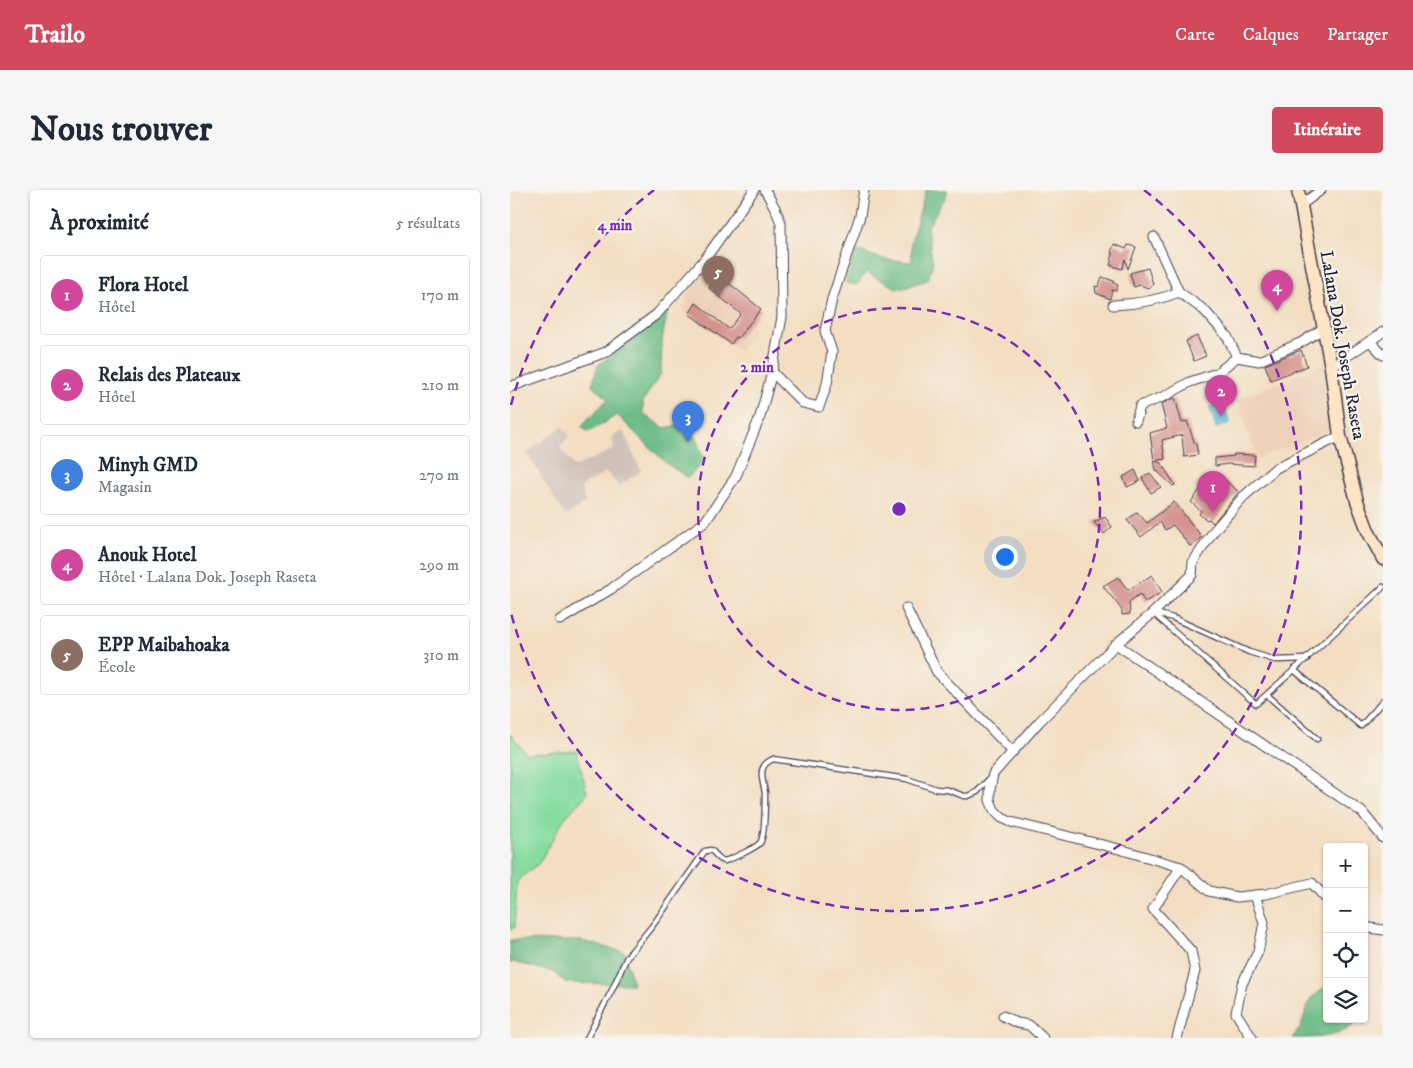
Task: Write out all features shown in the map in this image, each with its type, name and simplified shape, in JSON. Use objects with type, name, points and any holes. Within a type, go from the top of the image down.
[{"type":"main road","name":"Lalana Dok. Joseph Raseta","points":[[1298,190],[1324,328],[1340,436],[1357,501],[1368,531],[1383,559]]},
{"type":"street","points":[[510,387],[606,352],[657,314],[705,259],[754,190]]},
{"type":"street","points":[[560,620],[611,589],[705,522],[736,476],[760,417],[772,372],[782,317],[781,223],[776,208],[766,190]]},
{"type":"street","points":[[772,372],[803,403],[819,407],[827,384],[832,352],[825,331],[832,299],[860,216],[864,190]]},
{"type":"street","points":[[1301,205],[1321,190]]},
{"type":"street","points":[[1154,237],[1179,292],[1204,310],[1227,336],[1237,357]]},
{"type":"street","points":[[1113,305],[1160,300],[1179,292]]},
{"type":"street","points":[[1136,422],[1140,406],[1165,396],[1190,382],[1217,373],[1237,357],[1259,361],[1302,342],[1324,328]]},
{"type":"street","points":[[1330,367],[1383,332]]},
{"type":"street","points":[[1370,342],[1383,355]]},
{"type":"street","points":[[1323,895],[1312,883],[1266,894],[1237,897],[1209,891],[1181,867],[1002,818],[994,810],[990,800],[990,790],[993,774],[1039,722],[1116,644],[1154,612],[1192,575],[1193,562],[1213,532],[1243,497],[1276,468],[1340,436]]},
{"type":"street","points":[[906,608],[937,672],[1013,752]]},
{"type":"street","points":[[1116,644],[1362,812],[1383,838]]},
{"type":"street","points":[[1177,1038],[1195,972],[1191,951],[1153,909],[1181,867]]},
{"type":"street","points":[[1252,1038],[1236,1013],[1242,984],[1258,952],[1264,922],[1255,895]]},
{"type":"street","points":[[1368,928],[1381,931]]},
{"type":"street","points":[[1003,1016],[1017,1023],[1029,1025],[1043,1038]]},
{"type":"lane","points":[[1154,612],[1256,704],[1383,587]]},
{"type":"lane","points":[[1154,612],[1173,618],[1249,652],[1275,660],[1307,659]]},
{"type":"lane","points":[[1294,670],[1361,726],[1383,700]]},
{"type":"lane","points":[[1267,695],[1317,739]]},
{"type":"lane","points":[[587,1038],[627,957],[653,925],[704,851],[711,850],[721,860],[725,861],[757,845],[762,839],[765,798],[762,770],[766,762],[773,759],[901,778],[919,782],[936,790],[948,790],[964,796],[977,792],[993,774]]},
{"type":"shaded area","points":[[708,259],[764,310],[751,326],[755,329],[739,351],[685,313],[687,289]]},
{"type":"shaded area","points":[[1325,364],[1336,428],[1258,458],[1236,400]]},
{"type":"shaded area","points":[[562,426],[569,436],[560,447],[574,467],[614,449],[612,436],[623,431],[641,471],[619,486],[606,472],[581,487],[585,503],[565,516],[527,453]]},
{"type":"green space","points":[[926,190],[947,190],[947,194],[927,228],[933,263],[928,280],[898,289],[866,272],[857,285],[846,283],[856,250],[886,260],[912,262],[911,242]]},
{"type":"green space","points":[[668,309],[662,340],[661,373],[643,401],[643,414],[665,428],[685,424],[696,438],[704,461],[688,478],[666,463],[617,415],[589,432],[581,426],[608,399],[592,385],[598,365],[642,333]]},
{"type":"green space","points":[[510,734],[527,754],[577,751],[587,794],[564,819],[539,863],[517,881],[514,928],[510,930]]},
{"type":"green space","points":[[510,940],[582,941],[624,952],[633,984],[566,983],[553,972],[513,962],[510,964]]},
{"type":"green space","points":[[1323,989],[1323,1023],[1356,1023],[1346,1030],[1329,1036],[1292,1038],[1300,1028],[1310,999]]},
{"type":"water","points":[[1223,403],[1230,423],[1216,428],[1210,407]]},
{"type":"building","points":[[1114,244],[1126,249],[1128,245],[1136,247],[1128,269],[1125,259],[1122,269],[1110,265]]},
{"type":"building","points":[[1148,268],[1153,284],[1151,287],[1148,288],[1140,285],[1134,287],[1130,273]]},
{"type":"building","points":[[719,275],[761,309],[731,344],[689,314],[696,303],[729,329],[741,314],[709,288]]},
{"type":"building","points":[[1102,277],[1114,281],[1113,283],[1118,285],[1116,291],[1112,290],[1110,299],[1096,293],[1095,286],[1098,287]]},
{"type":"building","points":[[1197,336],[1206,356],[1194,361],[1186,341]]},
{"type":"building","points":[[1301,350],[1307,366],[1271,380],[1265,365]]},
{"type":"building","points":[[1175,398],[1182,423],[1187,421],[1198,455],[1184,457],[1182,435],[1162,440],[1165,459],[1154,461],[1150,433],[1167,428],[1161,404]]},
{"type":"building","points":[[1234,454],[1255,455],[1254,466],[1228,464],[1215,466],[1215,458],[1234,456]]},
{"type":"building","points":[[1154,461],[1161,463],[1175,485],[1173,486],[1156,470]]},
{"type":"building","points":[[1135,470],[1140,481],[1127,487],[1123,477]]},
{"type":"building","points":[[1150,473],[1161,487],[1151,493],[1142,478]]},
{"type":"building","points":[[1211,475],[1222,485],[1226,481],[1239,492],[1213,523],[1199,514],[1201,511],[1191,502]]},
{"type":"building","points":[[1174,502],[1202,537],[1190,546],[1173,525],[1165,530],[1160,522],[1141,537],[1127,520],[1137,512],[1147,523]]},
{"type":"building","points":[[1105,517],[1112,527],[1104,534],[1094,522]]},
{"type":"building","points":[[1152,575],[1162,592],[1145,602],[1140,594],[1129,602],[1130,614],[1122,615],[1122,610],[1103,586],[1118,577],[1128,590]]},
{"type":"place","name":"EPP Maibahoaka","points":[[718,297]]},
{"type":"place","name":"Anouk Hotel","points":[[1277,311]]},
{"type":"place","name":"Relais des Plateaux","points":[[1221,416]]},
{"type":"place","name":"Minyh GMD","points":[[688,442]]},
{"type":"place","name":"Flora Hotel","points":[[1213,512]]}]
